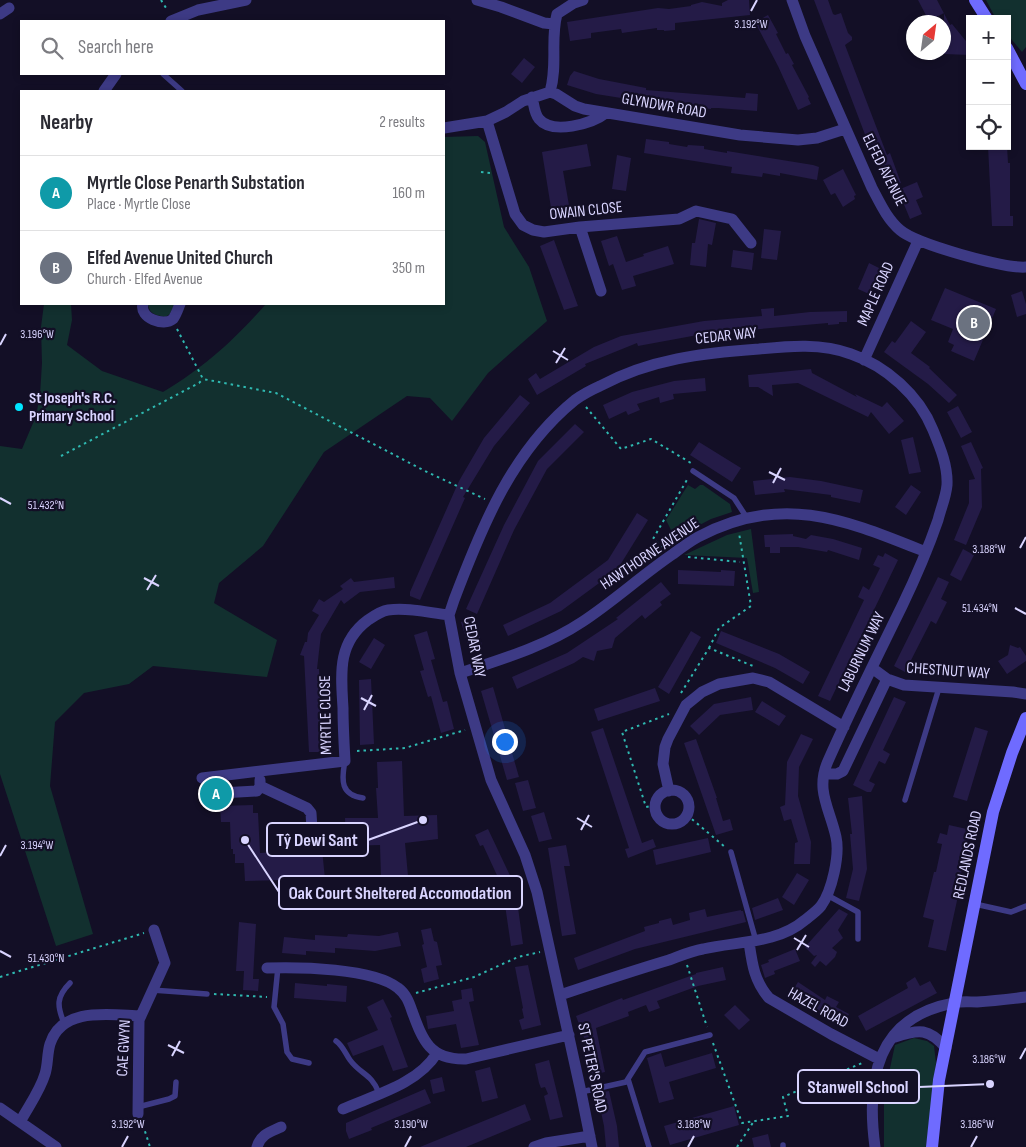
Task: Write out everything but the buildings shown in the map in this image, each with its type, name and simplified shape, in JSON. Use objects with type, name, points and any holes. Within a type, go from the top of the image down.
[{"type":"main road","points":[[975,0],[984,15]]},
{"type":"main road","points":[[1011,52],[1022,64],[1026,84]]},
{"type":"main road","name":"REDLANDS ROAD","points":[[932,1147],[939,1080],[996,800],[1026,718]]},
{"type":"street","points":[[173,20],[198,10],[246,0]]},
{"type":"street","points":[[476,0],[544,23],[554,24]]},
{"type":"street","points":[[445,128],[487,121],[498,117],[532,97],[550,92],[554,78],[554,24],[557,14],[574,3],[584,0]]},
{"type":"street","name":"ELFED AVENUE","points":[[792,0],[805,36],[845,129],[882,207],[900,230],[918,241],[1006,266],[1026,267]]},
{"type":"street","points":[[105,90],[115,75]]},
{"type":"street","name":"GLYNDWR ROAD","points":[[550,92],[562,97],[575,106],[606,113],[740,135],[798,140],[817,138],[845,129]]},
{"type":"street","points":[[532,97],[538,119],[554,127],[593,121],[606,113]]},
{"type":"street","name":"OWAIN CLOSE","points":[[487,121],[515,214],[523,225],[533,230],[544,232],[580,227],[679,219],[696,211],[732,219],[751,243]]},
{"type":"street","points":[[580,227],[601,292]]},
{"type":"street","name":"MAPLE ROAD","points":[[864,360],[918,241]]},
{"type":"street","points":[[143,305],[143,314],[148,318],[166,322],[171,320],[179,305]]},
{"type":"street","name":"CEDAR WAY","points":[[560,996],[532,874],[491,780],[460,673],[450,616],[460,583],[494,503],[535,439],[578,398],[605,383],[640,368],[697,355],[804,346],[850,353],[864,360]]},
{"type":"street","name":"LABURNUM WAY","points":[[752,941],[790,930],[802,923],[821,906],[827,896],[838,851],[837,841],[823,795],[824,774],[926,552],[945,496],[946,471],[931,424],[917,401],[891,376],[864,360]]},
{"type":"street","name":"HAWTHORNE AVENUE","points":[[460,673],[508,658],[582,622],[698,537],[742,519],[778,513],[809,514],[840,520],[873,530],[926,552]]},
{"type":"street","name":"MYRTLE CLOSE","points":[[202,778],[259,771],[345,756],[341,666],[346,648],[352,637],[362,624],[387,610],[403,610],[450,616]]},
{"type":"street","name":"CHESTNUT WAY","points":[[872,668],[887,679],[904,685],[1026,694]]},
{"type":"street","points":[[669,791],[663,764],[663,755],[668,739],[686,705],[710,688],[730,681],[753,678],[769,682],[844,727]]},
{"type":"street","points":[[824,774],[837,774],[843,771],[887,679]]},
{"type":"street","points":[[220,793],[257,791],[260,786],[259,771]]},
{"type":"street","points":[[260,786],[307,808],[310,813],[313,846]]},
{"type":"street","points":[[669,791],[680,792],[684,795],[688,805],[687,815],[680,822],[669,824],[657,815],[655,805],[661,794],[669,791]]},
{"type":"street","name":"CAE GWYN","points":[[138,1110],[139,1020],[165,963],[154,930]]},
{"type":"street","points":[[560,996],[621,974],[701,949],[752,941]]},
{"type":"street","name":"HAZEL ROAD","points":[[752,941],[752,968],[762,990],[769,998],[776,1004],[877,1058]]},
{"type":"street","points":[[272,967],[369,975],[392,984],[405,996],[426,1044],[436,1053],[453,1059],[466,1058],[569,1035]]},
{"type":"street","name":"ST PETER'S ROAD","points":[[560,996],[591,1141]]},
{"type":"street","points":[[875,1147],[872,1104],[877,1058],[890,1038],[914,1018],[938,1007],[955,1002],[1026,997]]},
{"type":"street","points":[[20,1122],[46,1073],[49,1046],[59,1027],[79,1017],[94,1015],[141,1016]]},
{"type":"street","points":[[890,1038],[917,1031],[927,1032],[937,1037],[946,1048]]},
{"type":"street","points":[[343,1109],[414,1078],[431,1062],[436,1053]]},
{"type":"street","points":[[0,1108],[56,1147]]},
{"type":"street","points":[[257,1147],[264,1134],[282,1127]]},
{"type":"street","points":[[534,1147],[546,1143],[591,1141]]},
{"type":"lane","points":[[164,75],[181,90]]},
{"type":"lane","points":[[693,471],[734,498],[742,519]]},
{"type":"lane","points":[[905,800],[938,688]]},
{"type":"lane","points":[[345,756],[343,772],[346,790],[355,797],[363,798]]},
{"type":"lane","points":[[730,852],[752,941]]},
{"type":"lane","points":[[827,896],[858,912],[858,939]]},
{"type":"lane","points":[[974,904],[1011,912],[1026,906]]},
{"type":"lane","points":[[272,967],[274,1007],[282,1024],[290,1056],[298,1061],[309,1063]]},
{"type":"lane","points":[[64,1023],[58,1006],[60,996],[70,983]]},
{"type":"lane","points":[[152,990],[207,994]]},
{"type":"lane","points":[[581,1092],[626,1082],[645,1052],[710,1035]]},
{"type":"lane","points":[[336,1041],[341,1045],[351,1061],[375,1082],[379,1093]]},
{"type":"lane","points":[[628,1079],[649,1147]]},
{"type":"lane","points":[[138,1110],[175,1096],[176,1082]]},
{"type":"path","points":[[171,320],[203,379]]},
{"type":"path","points":[[62,456],[199,383],[203,379]]},
{"type":"path","points":[[203,379],[276,393],[425,471],[494,503]]},
{"type":"path","points":[[578,398],[621,449],[651,439],[696,466],[653,539],[670,556],[740,562]]},
{"type":"path","points":[[709,648],[719,628],[751,606],[742,519]]},
{"type":"path","points":[[655,805],[646,808],[622,732],[668,714],[681,714]]},
{"type":"path","points":[[345,756],[406,748],[476,727]]},
{"type":"path","points":[[687,815],[730,852]]},
{"type":"path","points":[[0,977],[154,930]]},
{"type":"path","points":[[405,996],[474,977],[518,957],[549,950]]},
{"type":"path","points":[[684,955],[710,1035],[742,1123],[788,1116],[783,1097],[877,1058]]},
{"type":"path","points":[[207,994],[275,997]]},
{"type":"path","points":[[138,1110],[150,1147]]},
{"type":"path","points":[[737,1147],[754,1121]]},
{"type":"green space","points":[[986,0],[1026,0],[1026,47],[1022,52],[1011,39],[1011,15],[994,15]]},
{"type":"green space","points":[[478,136],[485,142],[504,227],[529,267],[547,321],[488,373],[452,421],[430,398],[407,396],[324,452],[263,546],[219,583],[214,603],[277,640],[267,677],[153,666],[129,684],[84,693],[55,722],[50,786],[93,934],[56,946],[0,774],[0,446],[22,449],[36,416],[40,395],[42,363],[41,327],[44,305],[71,305],[72,320],[67,345],[102,371],[163,392],[192,373],[218,352],[265,305],[445,305],[445,137]]},
{"type":"green space","points":[[148,305],[174,305],[170,314],[165,317],[151,312]]},
{"type":"green space","points":[[688,485],[695,489],[703,485],[730,504],[732,512],[711,519],[675,538],[666,520]]},
{"type":"green space","points":[[751,529],[759,592],[753,593],[747,558],[684,555],[727,535]]},
{"type":"green space","points":[[914,1038],[927,1041],[934,1046],[936,1063],[926,1147],[884,1147],[884,1096],[895,1045]]},
{"type":"place","name":"Elfed Avenue United Church","points":[[974,323]]},
{"type":"place","name":"St Joseph's R.C. Primary School","points":[[19,407]]},
{"type":"place","name":"Myrtle Close Penarth Substation","points":[[216,794]]},
{"type":"place","name":"Tŷ Dewi Sant","points":[[423,820]]},
{"type":"place","name":"Oak Court Sheltered Accomodation","points":[[245,840]]},
{"type":"place","name":"Stanwell School","points":[[990,1084]]}]
